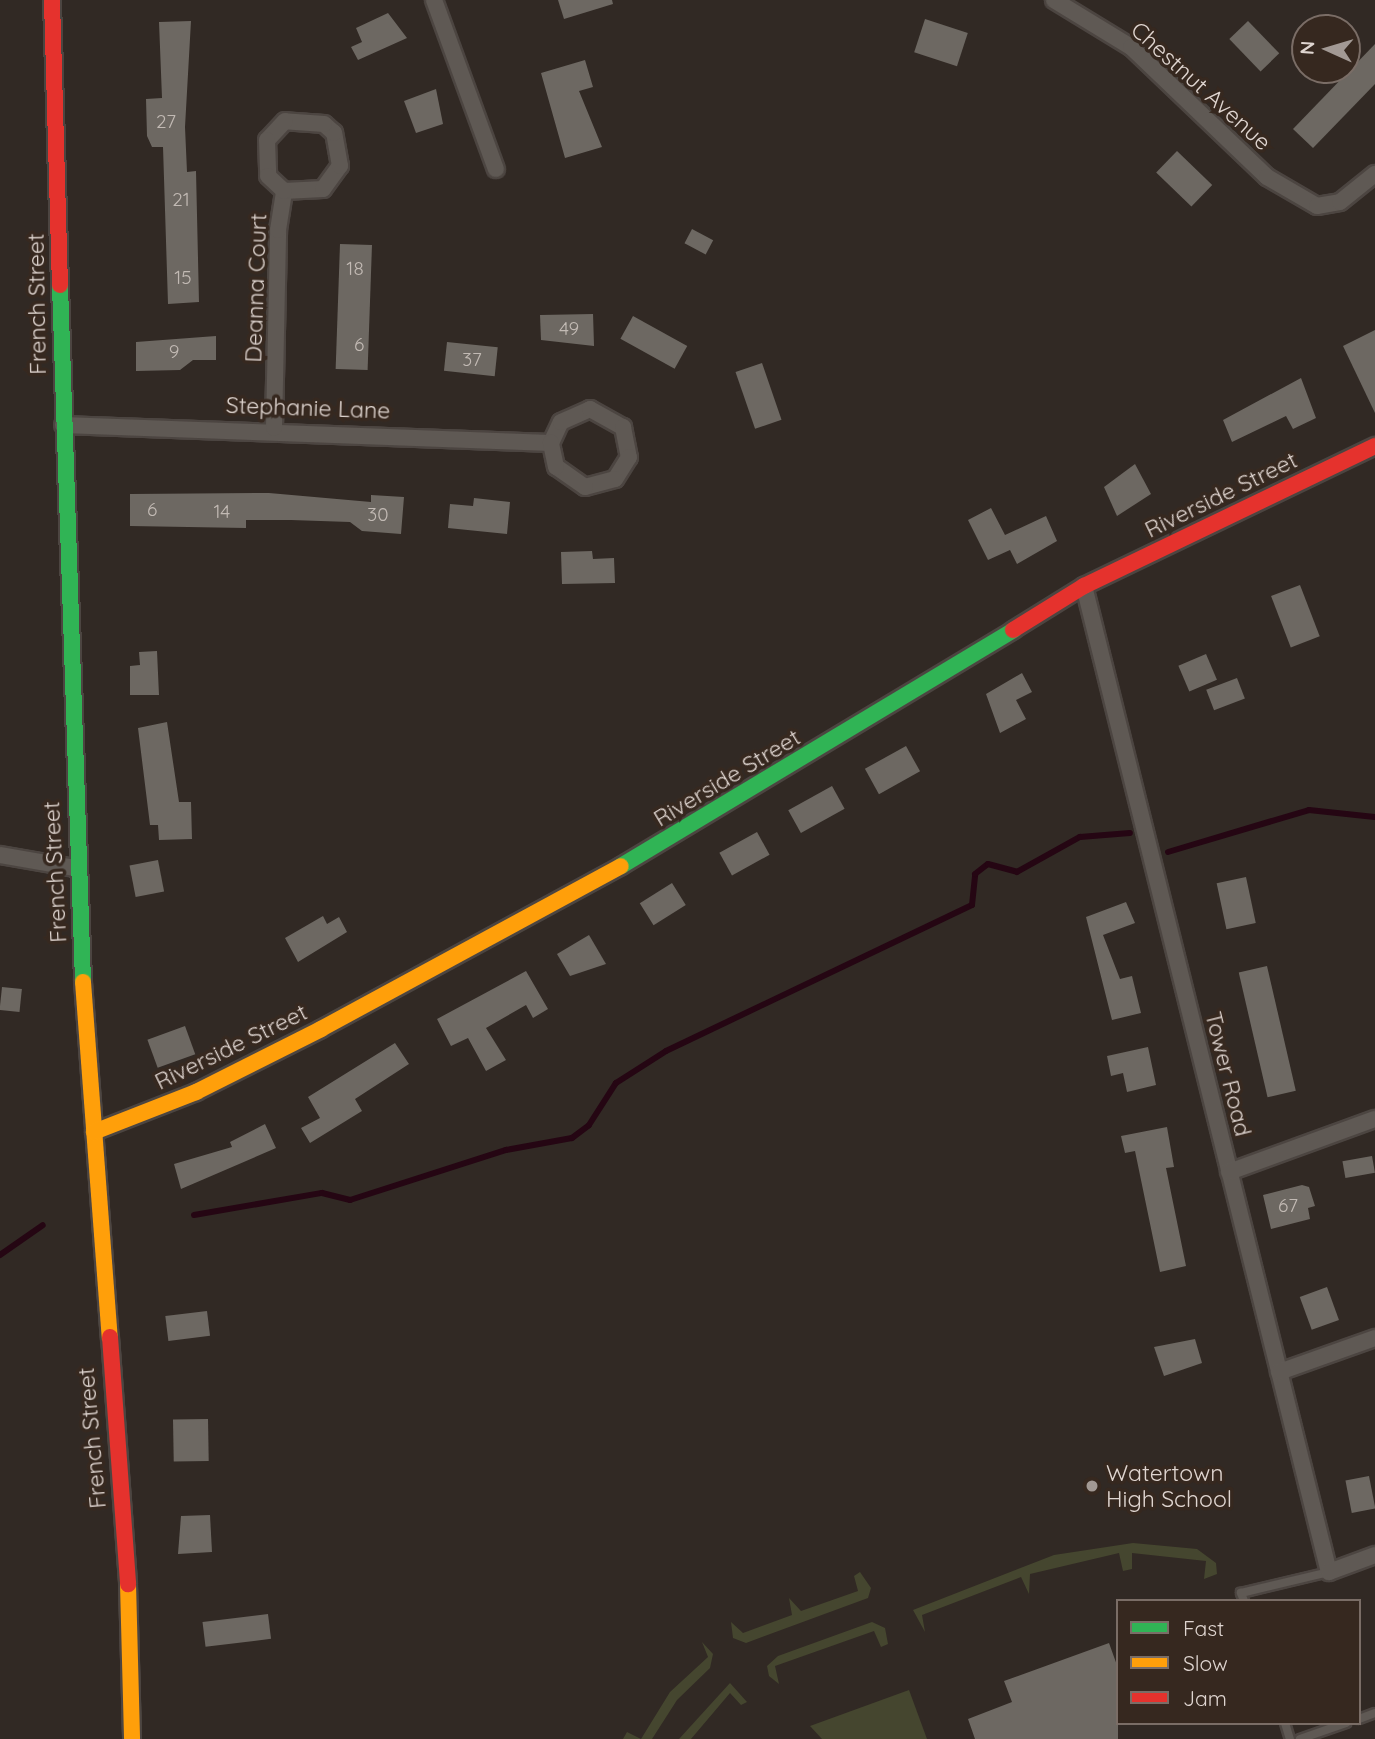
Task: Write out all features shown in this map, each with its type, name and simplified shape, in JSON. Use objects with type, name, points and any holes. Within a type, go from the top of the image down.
[{"type":"street","name":"French Street","points":[[52,0],[75,868],[134,1665],[132,1739]]},
{"type":"street","points":[[434,0],[496,169]]},
{"type":"street","name":"Chestnut Avenue","points":[[1054,0],[1132,47],[1267,177],[1317,205],[1340,202],[1375,174]]},
{"type":"street","name":"Deanna Court","points":[[274,428],[284,191],[268,176],[267,140],[285,121],[324,124],[341,152],[333,180],[311,195],[284,191]]},
{"type":"street","points":[[590,408],[623,427],[629,457],[615,479],[585,487],[556,467],[551,443],[561,422],[590,408]]},
{"type":"street","name":"Stephanie Lane","points":[[63,425],[274,428],[551,443]]},
{"type":"street","name":"Riverside Street","points":[[94,1132],[196,1092],[308,1036],[698,824],[1084,586],[1375,446]]},
{"type":"street","name":"Tower Road","points":[[1084,586],[1329,1572]]},
{"type":"street","points":[[0,855],[75,868]]},
{"type":"street","points":[[1229,1172],[1375,1119]]},
{"type":"street","points":[[1279,1372],[1375,1338]]},
{"type":"street","points":[[1329,1572],[1375,1555]]},
{"type":"lane","points":[[1242,1597],[1329,1572]]},
{"type":"lane","points":[[1300,1739],[1340,1725]]},
{"type":"green space","points":[[1133,1543],[1197,1549],[1216,1563],[1217,1574],[1204,1579],[1206,1561],[1132,1553],[1132,1569],[1123,1571],[1119,1553],[1030,1574],[1029,1594],[1021,1577],[922,1615],[925,1632],[913,1610],[1054,1555]]},
{"type":"green space","points":[[860,1572],[871,1588],[868,1598],[746,1643],[733,1638],[731,1622],[743,1633],[792,1615],[789,1598],[801,1611],[858,1591],[854,1576]]},
{"type":"green space","points":[[872,1622],[885,1628],[888,1644],[881,1647],[874,1631],[775,1666],[779,1684],[769,1676],[767,1666],[778,1656]]},
{"type":"green space","points":[[702,1642],[713,1654],[710,1668],[677,1700],[652,1739],[641,1739],[670,1692],[708,1657]]},
{"type":"green space","points":[[730,1683],[747,1702],[741,1705],[730,1693],[691,1739],[679,1739]]},
{"type":"green space","points":[[909,1690],[927,1739],[822,1739],[810,1726]]},
{"type":"green space","points":[[627,1732],[641,1739],[623,1739]]},
{"type":"building","points":[[558,0],[612,0],[613,4],[564,19]]},
{"type":"building","points":[[388,13],[407,38],[358,60],[351,47],[362,42],[356,28]]},
{"type":"building","points":[[925,19],[968,33],[957,66],[914,52]]},
{"type":"building","points":[[191,21],[185,127],[187,172],[196,171],[199,302],[168,304],[163,147],[152,147],[147,136],[146,99],[162,98],[159,22]]},
{"type":"building","points":[[1248,21],[1279,53],[1261,71],[1229,39]]},
{"type":"building","points":[[1375,44],[1375,84],[1313,148],[1293,129],[1336,84],[1361,84],[1361,59]]},
{"type":"building","points":[[585,60],[593,87],[579,91],[602,147],[565,158],[541,73]]},
{"type":"building","points":[[436,89],[443,124],[416,133],[404,101]]},
{"type":"building","points":[[1177,151],[1212,185],[1191,207],[1156,173]]},
{"type":"building","points":[[692,229],[713,240],[706,254],[684,243]]},
{"type":"building","points":[[340,244],[372,245],[368,370],[336,369]]},
{"type":"building","points":[[593,314],[594,346],[541,340],[540,315]]},
{"type":"building","points":[[633,316],[687,346],[675,369],[620,339]]},
{"type":"building","points":[[1375,330],[1375,413],[1343,346]]},
{"type":"building","points":[[216,336],[216,360],[193,360],[180,370],[136,371],[136,342]]},
{"type":"building","points":[[447,342],[498,347],[495,376],[444,371]]},
{"type":"building","points":[[762,363],[782,420],[755,429],[736,372]]},
{"type":"building","points":[[1301,378],[1316,418],[1293,429],[1286,416],[1232,442],[1223,420]]},
{"type":"building","points":[[1135,464],[1151,494],[1117,516],[1104,487]]},
{"type":"building","points":[[269,493],[371,502],[371,495],[404,497],[401,534],[362,531],[350,522],[291,520],[246,520],[246,528],[130,526],[130,494]]},
{"type":"building","points":[[474,498],[510,502],[507,534],[448,528],[450,504],[473,506]]},
{"type":"building","points":[[991,508],[1005,535],[1046,516],[1057,541],[1017,564],[1010,550],[988,560],[968,520]]},
{"type":"building","points":[[592,551],[593,559],[614,558],[615,583],[562,584],[561,552]]},
{"type":"building","points":[[1300,585],[1320,636],[1291,647],[1271,596]]},
{"type":"building","points":[[157,651],[159,695],[130,695],[130,666],[140,665],[139,652]]},
{"type":"building","points":[[1206,654],[1217,680],[1189,691],[1178,666]]},
{"type":"building","points":[[1022,673],[1032,692],[1016,700],[1026,719],[1000,733],[986,694]]},
{"type":"building","points":[[1237,678],[1245,699],[1214,710],[1206,690]]},
{"type":"building","points":[[167,722],[179,802],[191,802],[192,839],[159,840],[158,825],[150,825],[138,728]]},
{"type":"building","points":[[906,746],[920,771],[879,794],[865,769]]},
{"type":"building","points":[[832,786],[845,809],[801,833],[788,810]]},
{"type":"building","points":[[757,832],[770,855],[732,876],[719,853]]},
{"type":"building","points":[[158,860],[164,891],[136,897],[130,866]]},
{"type":"building","points":[[1246,877],[1256,923],[1226,929],[1217,883]]},
{"type":"building","points":[[672,883],[686,905],[654,925],[640,903]]},
{"type":"building","points":[[1126,902],[1135,923],[1103,935],[1120,979],[1132,976],[1141,1013],[1112,1020],[1086,917]]},
{"type":"building","points":[[323,916],[327,924],[339,917],[347,932],[298,962],[285,938]]},
{"type":"building","points":[[589,935],[606,964],[570,976],[557,954]]},
{"type":"building","points":[[1267,966],[1296,1091],[1268,1097],[1239,973]]},
{"type":"building","points":[[526,971],[548,1009],[533,1018],[526,1005],[486,1028],[506,1060],[486,1071],[468,1038],[451,1046],[437,1019]]},
{"type":"building","points":[[2,987],[22,989],[19,1012],[0,1010]]},
{"type":"building","points":[[185,1026],[195,1054],[158,1068],[147,1040]]},
{"type":"building","points":[[395,1043],[409,1064],[355,1099],[362,1111],[310,1143],[301,1128],[320,1118],[308,1097]]},
{"type":"building","points":[[1148,1047],[1156,1085],[1127,1092],[1123,1073],[1111,1076],[1107,1056]]},
{"type":"building","points":[[265,1124],[276,1148],[181,1189],[174,1164],[232,1147],[230,1142]]},
{"type":"building","points":[[1167,1127],[1174,1167],[1166,1168],[1186,1266],[1160,1272],[1135,1151],[1125,1153],[1121,1136]]},
{"type":"building","points":[[1372,1156],[1375,1173],[1345,1178],[1342,1161]]},
{"type":"building","points":[[1302,1185],[1309,1187],[1315,1206],[1308,1208],[1310,1219],[1271,1229],[1263,1195]]},
{"type":"building","points":[[1327,1287],[1339,1320],[1312,1330],[1300,1297]]},
{"type":"building","points":[[207,1311],[210,1336],[168,1341],[165,1316]]},
{"type":"building","points":[[1195,1339],[1202,1363],[1164,1376],[1154,1347]]},
{"type":"building","points":[[208,1419],[209,1461],[174,1462],[173,1420]]},
{"type":"building","points":[[1369,1476],[1375,1508],[1352,1513],[1345,1481]]},
{"type":"building","points":[[210,1515],[212,1552],[178,1554],[181,1516]]},
{"type":"building","points":[[268,1614],[271,1639],[206,1647],[202,1622]]},
{"type":"building","points":[[1109,1643],[1116,1662],[1118,1739],[975,1739],[968,1719],[1012,1702],[1004,1681]]},
{"type":"waterway","points":[[1168,852],[1309,810],[1375,817]]},
{"type":"waterway","points":[[194,1215],[322,1193],[350,1200],[506,1150],[572,1138],[589,1125],[616,1083],[666,1051],[972,905],[975,874],[988,864],[1017,872],[1080,837],[1130,833]]},
{"type":"waterway","points":[[0,1255],[43,1225]]},
{"type":"traffic: fast","points":[[60,285],[83,982]]},
{"type":"traffic: fast","points":[[621,866],[1013,630]]},
{"type":"traffic: slow","points":[[94,1132],[196,1092],[321,1029],[621,866]]},
{"type":"traffic: slow","points":[[83,982],[110,1337]]},
{"type":"traffic: slow","points":[[128,1584],[132,1739]]},
{"type":"traffic: jam","points":[[52,0],[60,285]]},
{"type":"traffic: jam","points":[[1013,630],[1084,586],[1375,446]]},
{"type":"traffic: jam","points":[[110,1337],[128,1584]]},
{"type":"place","name":"Watertown High School","points":[[1092,1486]]}]
